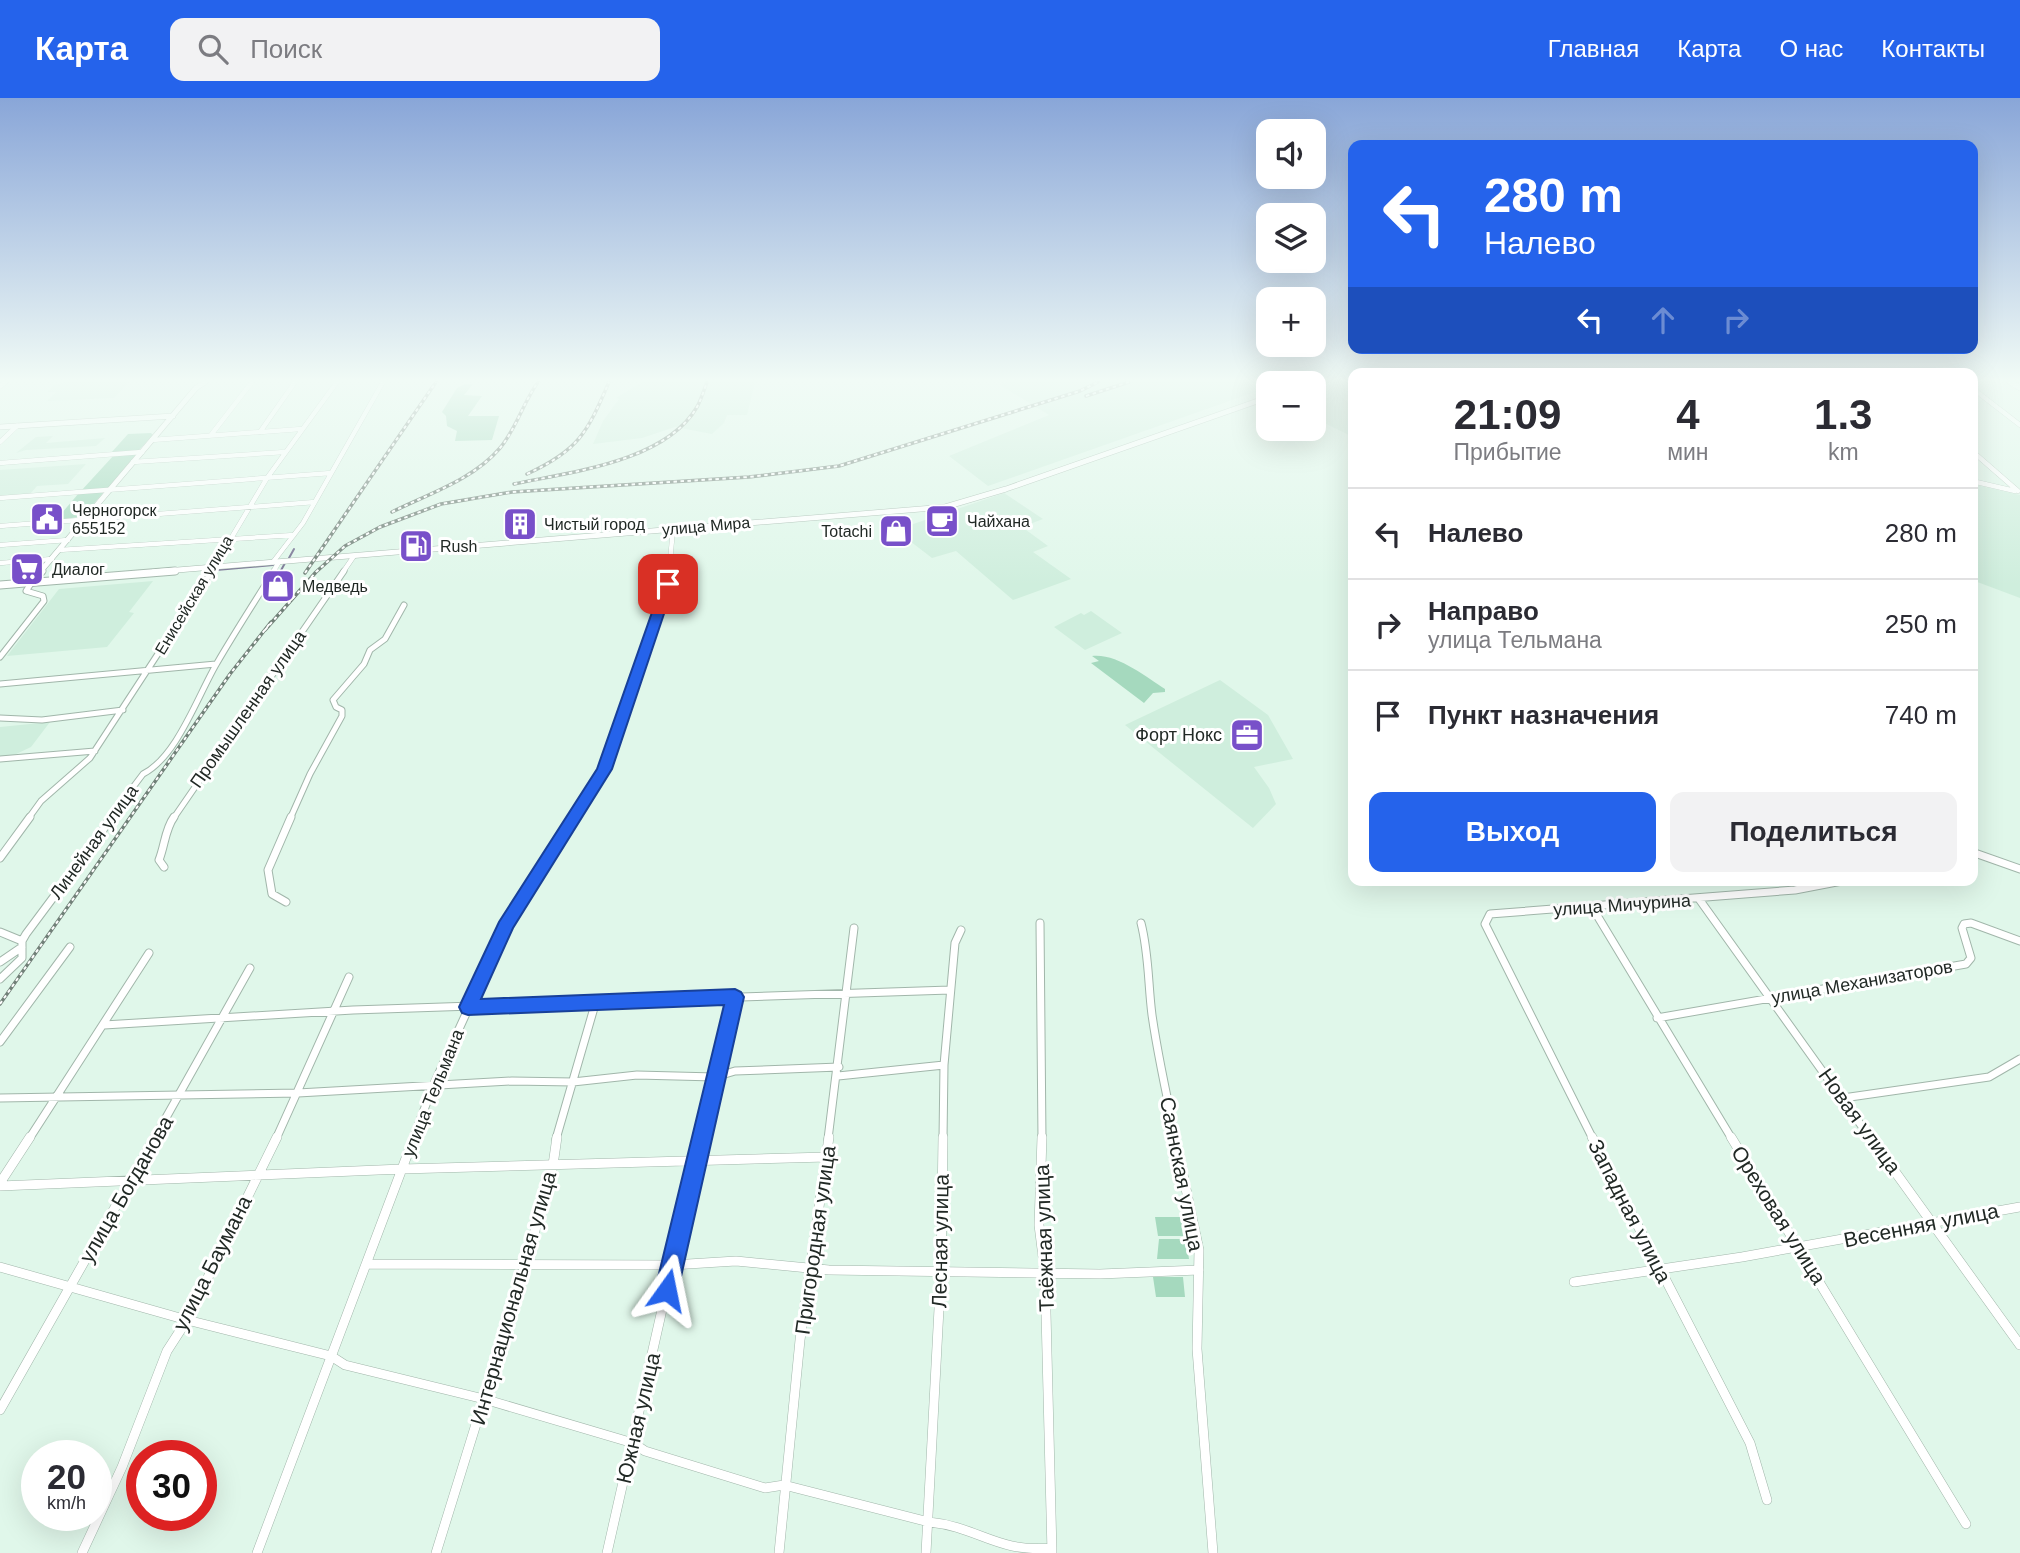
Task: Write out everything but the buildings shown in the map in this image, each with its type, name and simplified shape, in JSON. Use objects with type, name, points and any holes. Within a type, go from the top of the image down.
[{"type":"main road","name":"улица Мира","points":[[0,585],[957,504],[1115,450]]},
{"type":"main road","points":[[33,582],[142,452]]},
{"type":"street","name":"Линейная улица","points":[[0,979],[22,958],[22,944],[102,832],[114,810],[143,774],[151,770],[170,749],[216,664],[344,450]]},
{"type":"street","points":[[0,463],[142,452]]},
{"type":"street","points":[[133,462],[285,452]]},
{"type":"street","name":"Енисейская улица","points":[[0,859],[41,801],[88,761],[285,452]]},
{"type":"street","points":[[1978,457],[2019,491]]},
{"type":"street","points":[[0,498],[331,473]]},
{"type":"street","points":[[1978,482],[2019,491]]},
{"type":"street","points":[[0,526],[315,502]]},
{"type":"street","name":"улица Тельмана","points":[[257,1553],[433,1086],[468,1007],[506,926],[610,757],[668,584],[673,529]]},
{"type":"street","points":[[60,550],[294,535]]},
{"type":"street","points":[[0,545],[68,540]]},
{"type":"street","name":"Промышленная улица","points":[[164,867],[159,860],[167,841],[167,827],[354,556]]},
{"type":"street","points":[[0,563],[52,559]]},
{"type":"street","points":[[26,591],[33,582]]},
{"type":"street","points":[[0,657],[44,601],[43,596],[26,591],[18,593]]},
{"type":"street","points":[[286,902],[272,894],[268,870],[310,774],[342,716],[342,710],[336,707],[333,700],[335,694],[359,671],[370,650],[385,639],[404,606]]},
{"type":"street","points":[[0,684],[216,664]]},
{"type":"street","points":[[0,718],[42,720],[123,710]]},
{"type":"street","points":[[0,759],[95,751]]},
{"type":"street","points":[[1978,854],[2020,869]]},
{"type":"street","name":"улица Мичурина","points":[[1485,924],[1490,914],[1699,899],[1816,886]]},
{"type":"street","name":"Новая улица","points":[[1699,899],[2020,1345]]},
{"type":"street","name":"Ореховая улица","points":[[1592,907],[1966,1524]]},
{"type":"street","name":"Таёжная улица","points":[[1040,923],[1042,1127],[1039,1225],[1045,1273],[1052,1550]]},
{"type":"street","name":"Саянская улица","points":[[1141,923],[1148,950],[1152,1013],[1159,1058],[1199,1250],[1196,1349],[1213,1553]]},
{"type":"street","name":"улица Механизаторов","points":[[1657,1017],[1966,964],[1970,958],[1962,928],[1964,924],[1971,923],[2020,941]]},
{"type":"street","name":"Западная улица","points":[[1485,924],[1660,1272],[1750,1443],[1767,1500]]},
{"type":"street","name":"Пригородная улица","points":[[779,1553],[784,1485],[809,1269],[839,1072],[854,928]]},
{"type":"street","name":"Лесная улица","points":[[926,1553],[941,1271],[944,1065],[955,943],[961,930]]},
{"type":"street","points":[[0,932],[22,944],[0,962]]},
{"type":"street","points":[[0,1042],[70,947]]},
{"type":"street","points":[[0,1185],[66,1078],[104,1025],[149,953]]},
{"type":"street","name":"улица Богданова","points":[[0,1410],[250,968]]},
{"type":"street","name":"улица Баумана","points":[[82,1553],[122,1467],[167,1352],[187,1320],[298,1093],[349,977]]},
{"type":"street","points":[[104,1025],[596,1001],[950,990]]},
{"type":"street","name":"Южная улица","points":[[607,1553],[695,1160],[735,997]]},
{"type":"street","name":"Интернациональная улица","points":[[436,1553],[526,1263],[553,1165],[555,1143],[596,1001]]},
{"type":"street","points":[[1843,1098],[1989,1077],[2020,1059]]},
{"type":"street","points":[[0,1098],[298,1093],[512,1081],[573,1082],[637,1075],[715,1077],[736,1071],[839,1072],[944,1065]]},
{"type":"street","points":[[0,1185],[256,1177],[402,1169],[827,1157]]},
{"type":"street","name":"Весенняя улица","points":[[1574,1282],[1660,1272],[2020,1207]]},
{"type":"street","points":[[366,1264],[672,1265],[736,1261],[809,1269],[1100,1274],[1199,1270]]},
{"type":"street","points":[[0,1267],[187,1320],[331,1356],[345,1365],[484,1399],[632,1443],[645,1451],[765,1488],[784,1485],[929,1522],[951,1524],[998,1546],[1029,1552],[1052,1550]]},
{"type":"shaded area","points":[[114,450],[139,450],[139,450],[111,453]]},
{"type":"shaded area","points":[[964,450],[1090,450],[988,486],[949,456]]},
{"type":"shaded area","points":[[114,455],[136,455],[108,488],[81,491]]},
{"type":"shaded area","points":[[86,464],[68,484],[37,486],[30,494],[0,496],[0,470]]},
{"type":"shaded area","points":[[1978,485],[2020,495],[2020,598],[1978,582]]},
{"type":"shaded area","points":[[79,493],[103,493],[83,516],[55,521]]},
{"type":"shaded area","points":[[1004,493],[1043,519],[1022,527],[1048,546],[1033,552],[1071,579],[1013,600],[956,551],[932,558],[906,538],[897,541],[887,533]]},
{"type":"shaded area","points":[[153,581],[129,612],[134,613],[107,647],[7,656],[59,589]]},
{"type":"shaded area","points":[[1091,611],[1122,633],[1085,650],[1054,627],[1081,613],[1084,615]]},
{"type":"shaded area","points":[[1092,656],[1121,662],[1165,689],[1165,692],[1153,693],[1144,703],[1091,663],[1099,661]]},
{"type":"shaded area","points":[[1220,680],[1268,715],[1293,759],[1254,767],[1269,788],[1276,804],[1253,828],[1125,725]]},
{"type":"shaded area","points":[[50,722],[31,747],[12,756],[0,757],[0,727]]},
{"type":"shaded area","points":[[1155,1217],[1181,1217],[1185,1236],[1158,1236]]},
{"type":"shaded area","points":[[1159,1239],[1186,1239],[1189,1259],[1157,1259]]},
{"type":"shaded area","points":[[1153,1277],[1183,1277],[1185,1297],[1156,1297]]},
{"type":"waterway","points":[[289,558],[294,549]]},
{"type":"waterway","points":[[279,574],[285,563]]},
{"type":"waterway","points":[[216,570],[273,565]]},
{"type":"railway","points":[[305,573],[389,450]]},
{"type":"railway","points":[[392,512],[463,478],[498,450]]},
{"type":"railway","points":[[527,474],[568,450]]},
{"type":"railway","points":[[514,484],[588,469],[644,450]]},
{"type":"railway","points":[[265,630],[316,572],[345,546],[380,527],[441,504],[512,492],[749,477],[839,466],[891,450]]},
{"type":"railway","points":[[0,1004],[230,674],[271,622]]},
{"type":"place","name":"Черногорск 655152","points":[[47,519]]},
{"type":"place","name":"Чайхана","points":[[942,521]]},
{"type":"place","name":"Чистый город","points":[[520,524]]},
{"type":"place","name":"Totachi","points":[[896,531]]},
{"type":"place","name":"Rush","points":[[416,546]]},
{"type":"place","name":"Диалог","points":[[27,569]]},
{"type":"place","name":"Медведь","points":[[278,586]]},
{"type":"place","name":"Форт Нокс","points":[[1247,735]]},
{"type":"route","points":[[667,1290],[695,1160],[735,997],[468,1007],[498,940],[610,757],[668,584]]}]
